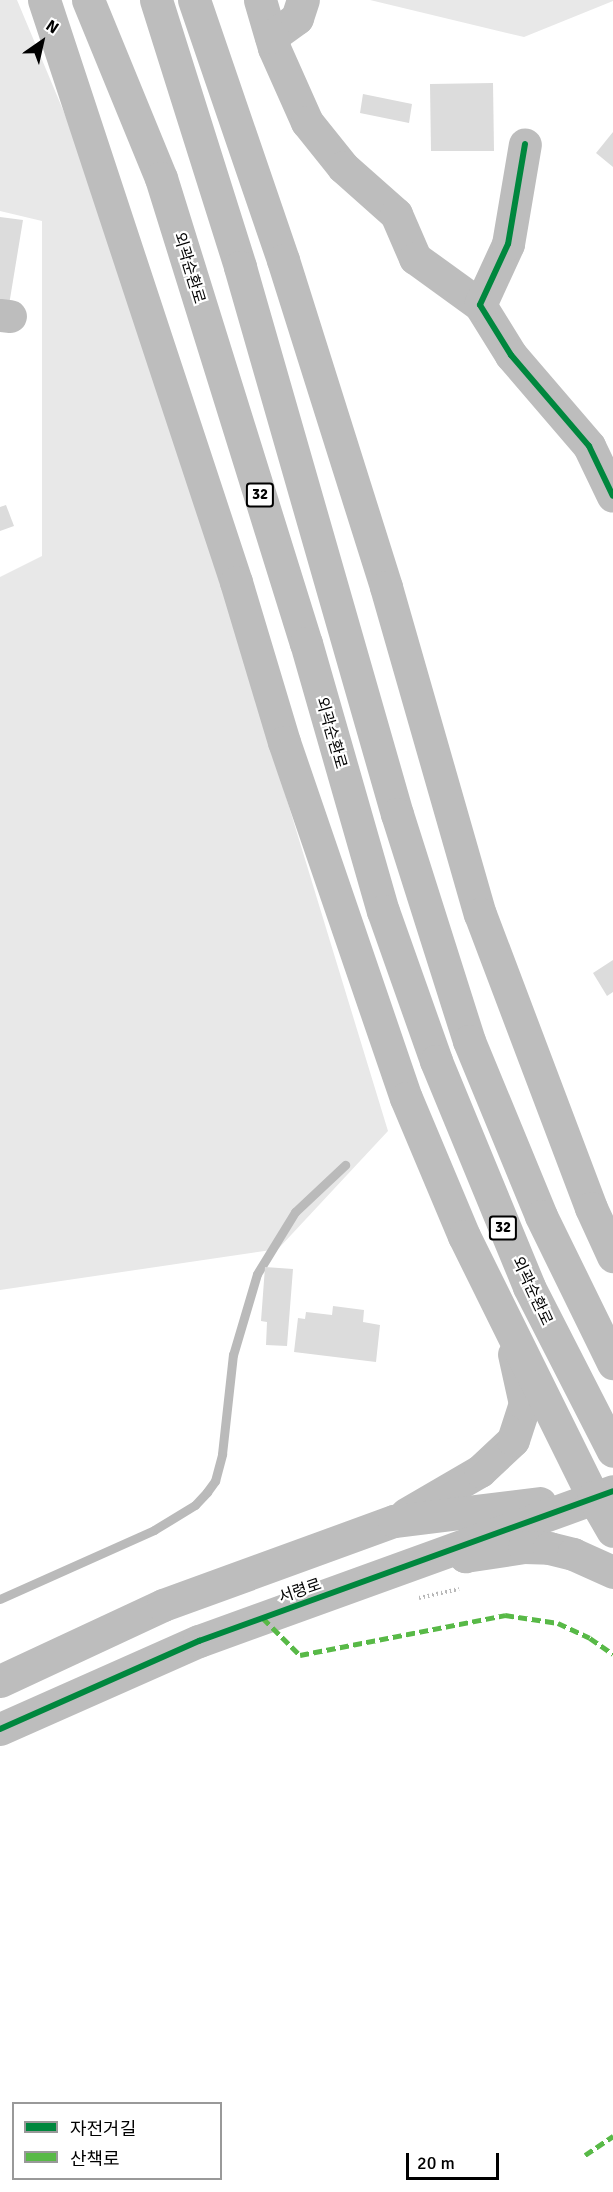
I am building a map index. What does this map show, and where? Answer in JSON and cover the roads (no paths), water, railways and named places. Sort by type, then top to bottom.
[{"type":"main road","points":[[44,0],[236,582],[284,742],[406,1098],[464,1236],[518,1343],[603,1494],[613,1531]]},
{"type":"main road","name":"외곽순환로","points":[[88,0],[161,178],[302,632],[376,888],[465,1138],[504,1229],[613,1451]]},
{"type":"main road","name":"32","points":[[156,0],[240,267],[397,814],[456,1002],[541,1216],[613,1363]]},
{"type":"main road","points":[[194,0],[283,260],[379,564],[480,914],[591,1208],[613,1256]]},
{"type":"main road","points":[[260,0],[271,37],[292,91],[324,145],[342,166],[396,214],[415,258],[480,305],[511,355],[589,446],[613,496]]},
{"type":"main road","points":[[271,37],[297,18],[303,0]]},
{"type":"main road","points":[[480,305],[508,244],[525,144]]},
{"type":"main road","points":[[0,1681],[173,1600],[394,1521],[480,1471],[513,1440],[525,1404],[521,1371],[513,1351],[518,1343]]},
{"type":"main road","points":[[394,1521],[603,1494]]},
{"type":"main road","name":"서령로","points":[[0,1729],[199,1641],[603,1494]]},
{"type":"main road","points":[[394,1521],[413,1564]]},
{"type":"main road","points":[[458,1548],[465,1556],[514,1548],[549,1548],[573,1554],[613,1572]]},
{"type":"waterway","points":[[0,1599],[154,1530],[195,1505],[207,1492],[215,1481],[222,1454],[233,1355],[257,1274],[295,1212],[345,1165]]}]
